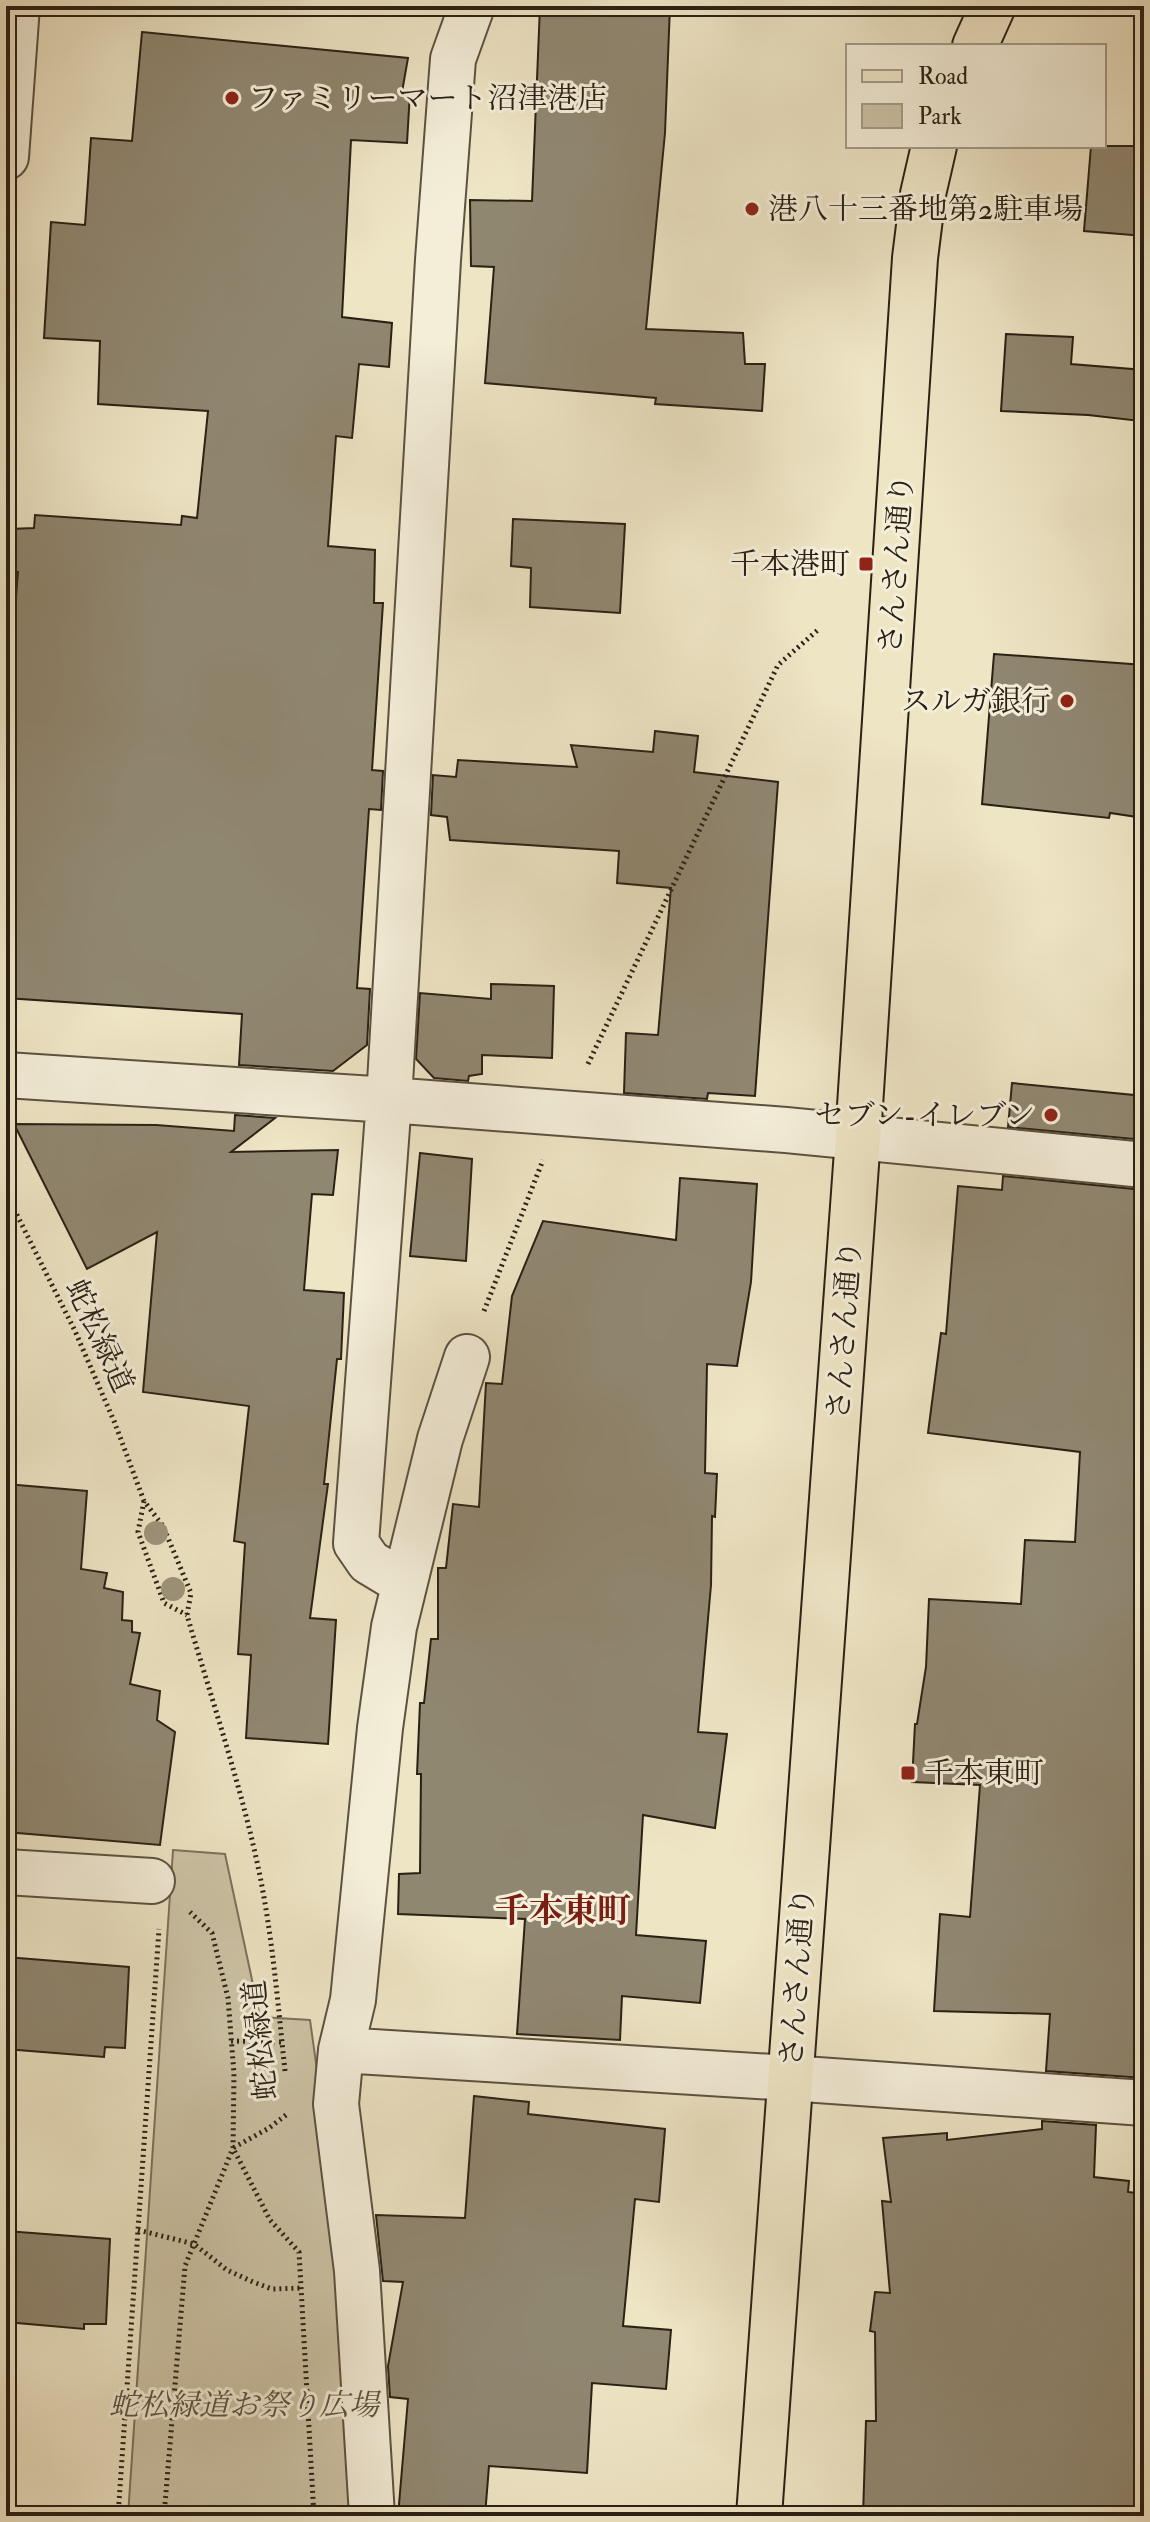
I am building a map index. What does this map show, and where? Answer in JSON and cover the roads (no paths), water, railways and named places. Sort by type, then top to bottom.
[{"type":"main road","points":[[976,44],[993,6]]},
{"type":"main road","name":"さんさん通り","points":[[759,2516],[858,1137],[915,258],[923,194],[934,148]]},
{"type":"street","points":[[6,157],[17,6]]},
{"type":"street","points":[[404,1583],[369,1562],[356,1543],[389,1100],[437,276],[453,59],[472,6]]},
{"type":"street","points":[[6,1075],[389,1100],[858,1137],[1144,1165]]},
{"type":"street","points":[[372,2516],[357,2271],[336,2104],[341,2050],[353,2000],[380,1728],[394,1627],[440,1439],[467,1357]]},
{"type":"street","points":[[6,1872],[152,1881]]},
{"type":"street","points":[[341,2050],[1144,2103]]},
{"type":"place","name":"ファミリーマート沼津港店","points":[[232,98]]},
{"type":"place","name":"港八十三番地第2駐車場","points":[[752,209]]},
{"type":"place","name":"千本港町","points":[[866,564]]},
{"type":"place","name":"スルガ銀行","points":[[1067,701]]},
{"type":"place","name":"セブン-イレブン","points":[[1051,1115]]},
{"type":"place","name":"千本東町","points":[[908,1773]]},
{"type":"district","name":"千本東町","points":[[563,1910]]},
{"type":"park label","name":"蛇松緑道お祭り広場","points":[[244,2405]]}]
